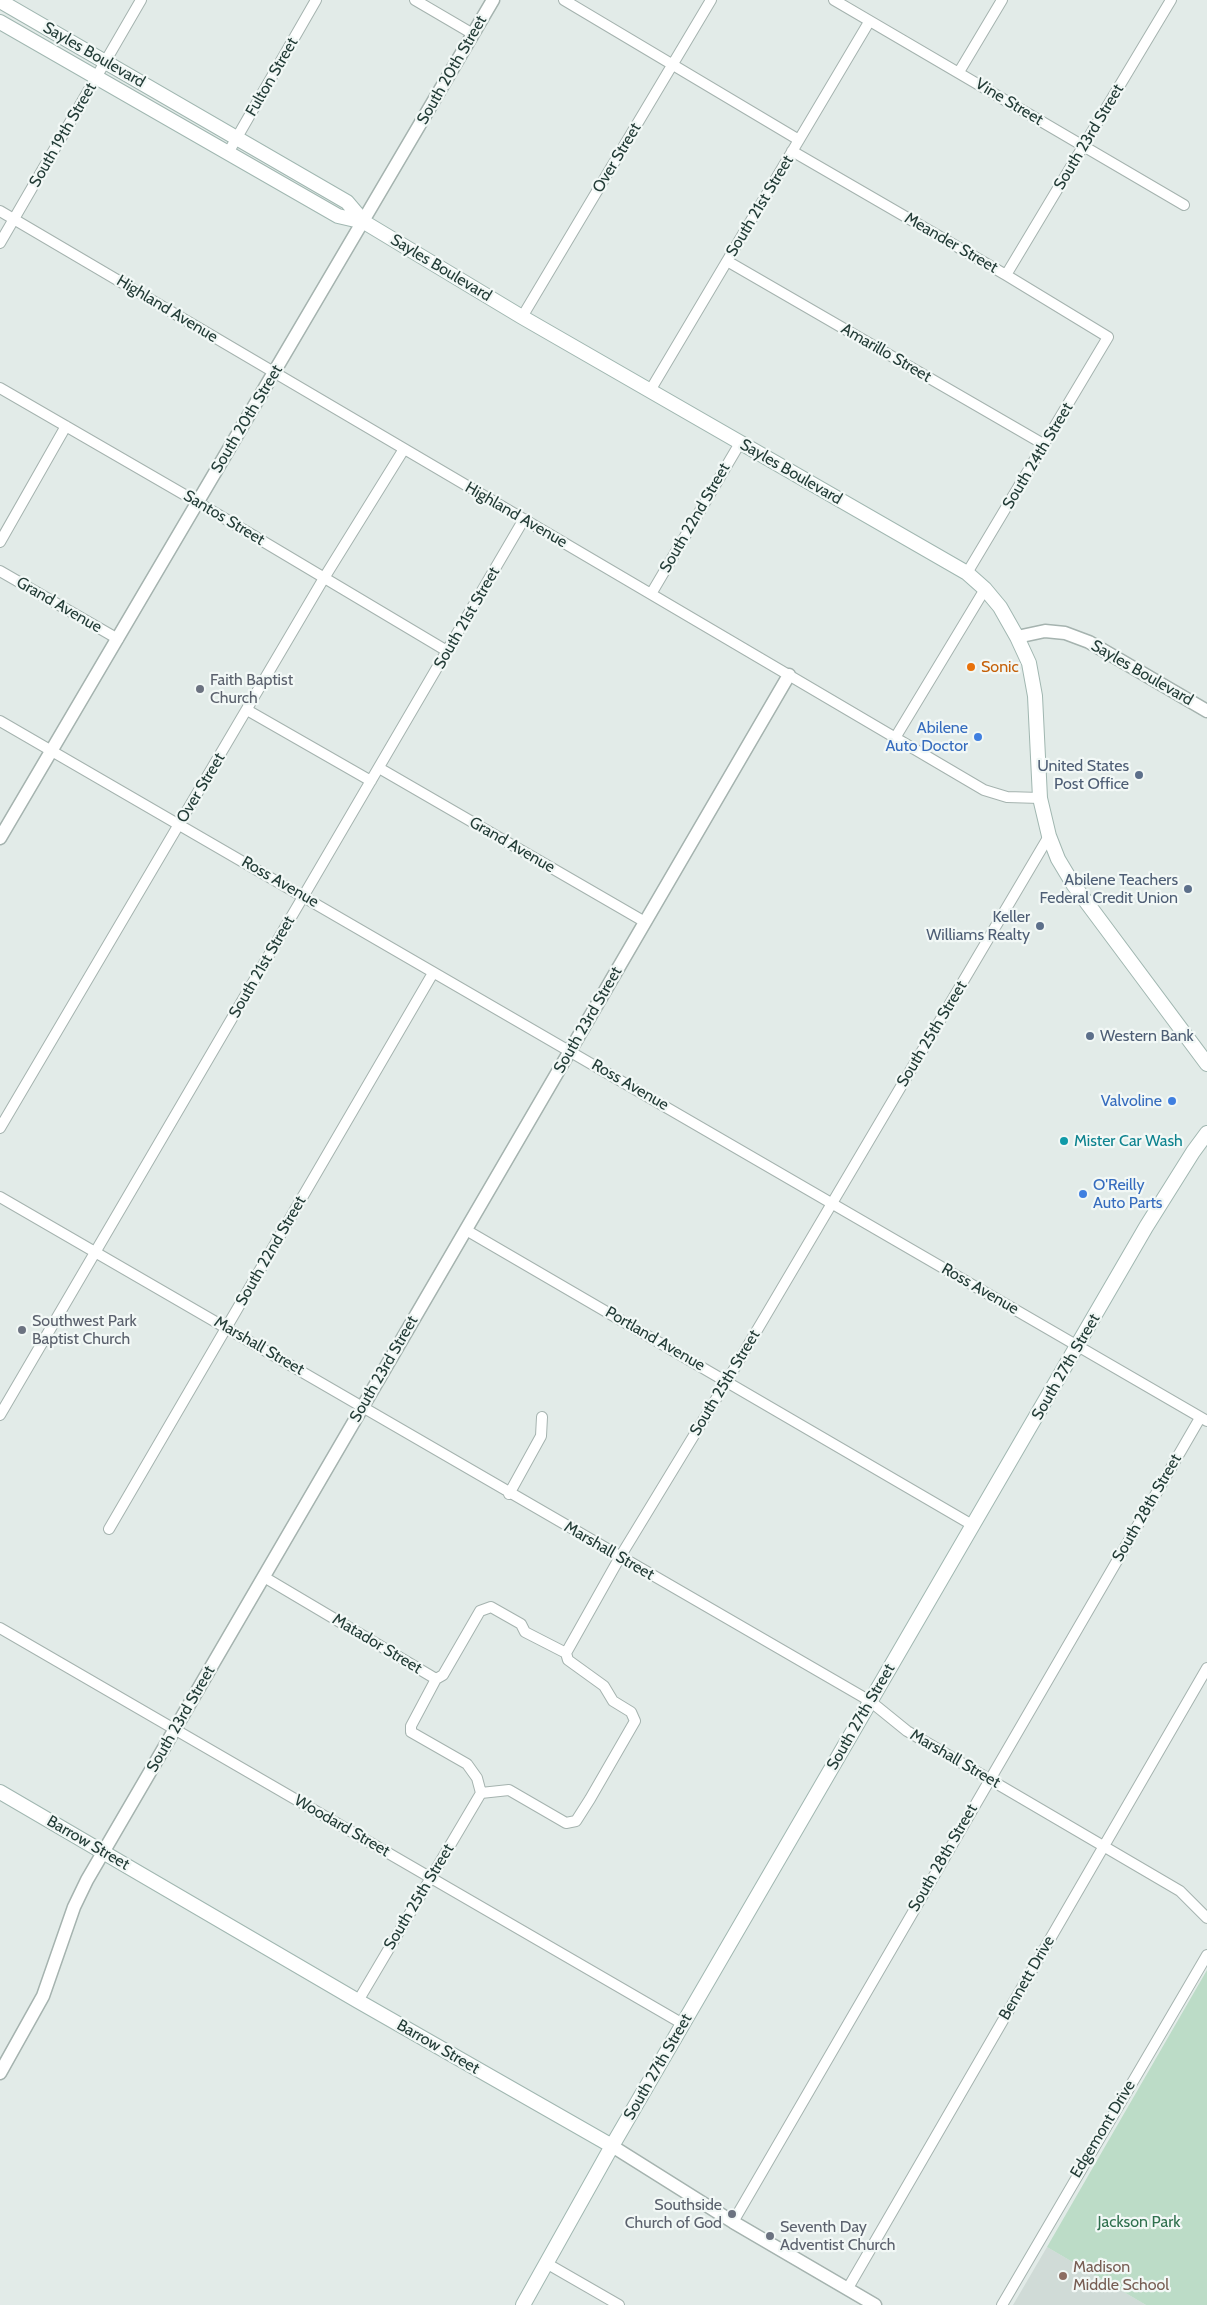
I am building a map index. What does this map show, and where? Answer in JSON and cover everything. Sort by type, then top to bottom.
[{"type":"main road","name":"Sayles Boulevard","points":[[0,1],[347,202],[364,222]]},
{"type":"main road","name":"Sayles Boulevard","points":[[0,22],[338,216],[364,222],[522,317],[967,573],[985,589],[1000,607],[1017,637]]},
{"type":"main road","points":[[1017,637],[1029,662],[1034,696],[1040,798],[1049,836],[1058,859],[1073,884],[1207,1064]]},
{"type":"main road","name":"South 27th Street","points":[[523,2305],[612,2146],[870,1701],[974,1526],[1146,1227],[1207,1133]]},
{"type":"main road","points":[[1193,1152],[1207,1144]]},
{"type":"main road","name":"Barrow Street","points":[[0,1792],[358,2001],[612,2146]]},
{"type":"street","name":"South 19th Street","points":[[0,243],[141,0]]},
{"type":"street","name":"Fulton Street","points":[[228,153],[316,0]]},
{"type":"street","points":[[415,0],[473,34]]},
{"type":"street","name":"South 20th Street","points":[[0,838],[493,0]]},
{"type":"street","points":[[564,0],[799,140]]},
{"type":"street","name":"Over Street","points":[[522,317],[711,0]]},
{"type":"street","name":"Vine Street","points":[[834,0],[1184,205]]},
{"type":"street","points":[[959,72],[1002,0]]},
{"type":"street","name":"South 23rd Street","points":[[1006,275],[1172,0]]},
{"type":"street","name":"South 21st Street","points":[[651,390],[869,22]]},
{"type":"street","name":"Meander Street","points":[[792,151],[1006,275],[1108,338]]},
{"type":"street","name":"Highland Avenue","points":[[0,211],[984,790],[1006,797],[1040,798]]},
{"type":"street","name":"Amarillo Street","points":[[728,261],[1045,445]]},
{"type":"street","name":"South 24th Street","points":[[967,573],[1108,338]]},
{"type":"street","name":"Santos Street","points":[[0,388],[198,502],[447,651]]},
{"type":"street","points":[[0,542],[66,426]]},
{"type":"street","name":"South 22nd Street","points":[[651,594],[740,443]]},
{"type":"street","name":"Over Street","points":[[0,1128],[324,578],[404,449]]},
{"type":"street","name":"South 21st Street","points":[[0,1415],[524,519]]},
{"type":"street","name":"Grand Avenue","points":[[0,572],[118,639]]},
{"type":"street","points":[[895,738],[985,589]]},
{"type":"street","name":"Sayles Boulevard","points":[[1017,637],[1045,631],[1065,633],[1089,642],[1207,711]]},
{"type":"street","name":"South 23rd Street","points":[[0,2073],[43,1996],[74,1907],[103,1852],[789,675]]},
{"type":"street","points":[[247,710],[371,781]]},
{"type":"street","name":"Ross Avenue","points":[[0,721],[832,1202],[1203,1419]]},
{"type":"street","name":"Grand Avenue","points":[[379,768],[645,922]]},
{"type":"street","name":"South 25th Street","points":[[566,1653],[620,1557],[727,1381],[1049,836]]},
{"type":"street","name":"South 22nd Street","points":[[109,1529],[433,973]]},
{"type":"street","name":"Marshall Street","points":[[0,1197],[226,1327],[509,1494],[870,1701],[907,1732],[989,1778],[1180,1891],[1207,1918]]},
{"type":"street","name":"Portland Avenue","points":[[466,1230],[974,1526]]},
{"type":"street","points":[[509,1494],[541,1436],[542,1417]]},
{"type":"street","name":"South 28th Street","points":[[733,2222],[989,1778],[1203,1419]]},
{"type":"street","name":"Matador Street","points":[[264,1577],[436,1679],[443,1674],[480,1611],[491,1607],[521,1624],[525,1632],[566,1653]]},
{"type":"street","name":"Woodard Street","points":[[0,1628],[683,2024]]},
{"type":"street","points":[[436,1679],[411,1726],[411,1732],[467,1764],[477,1778],[481,1794],[509,1790],[566,1823],[576,1821],[635,1721],[631,1712],[613,1701],[604,1686],[568,1660],[566,1653]]},
{"type":"street","name":"Bennett Drive","points":[[848,2288],[1207,1668]]},
{"type":"street","name":"South 25th Street","points":[[358,2001],[481,1794]]},
{"type":"street","name":"Edgemont Drive","points":[[1002,2305],[1207,1955]]},
{"type":"street","name":"Barrow Street","points":[[612,2146],[733,2222],[875,2305]]},
{"type":"street","points":[[546,2263],[619,2305]]},
{"type":"shaded area","name":"Madison Middle School","points":[[1047,2247],[1146,2305],[1013,2305]]},
{"type":"green space","name":"Jackson Park","points":[[1207,1970],[1207,2305],[1146,2305],[1047,2247]]},
{"type":"place","name":"Sonic","points":[[971,667]]},
{"type":"place","name":"Faith Baptist Church","points":[[200,689]]},
{"type":"place","name":"Abilene Auto Doctor","points":[[978,737]]},
{"type":"place","name":"United States Post Office","points":[[1139,775]]},
{"type":"place","name":"Abilene Teachers Federal Credit Union","points":[[1188,889]]},
{"type":"place","name":"Keller Williams Realty","points":[[1040,926]]},
{"type":"place","name":"Western Bank","points":[[1090,1036]]},
{"type":"place","name":"Valvoline","points":[[1172,1101]]},
{"type":"place","name":"Mister Car Wash","points":[[1064,1141]]},
{"type":"place","name":"O'Reilly Auto Parts","points":[[1083,1194]]},
{"type":"place","name":"Southwest Park Baptist Church","points":[[22,1330]]},
{"type":"place","name":"Southside Church of God","points":[[732,2214]]},
{"type":"place","name":"Seventh Day Adventist Church","points":[[770,2236]]},
{"type":"place","name":"Madison Middle School","points":[[1063,2276]]}]
